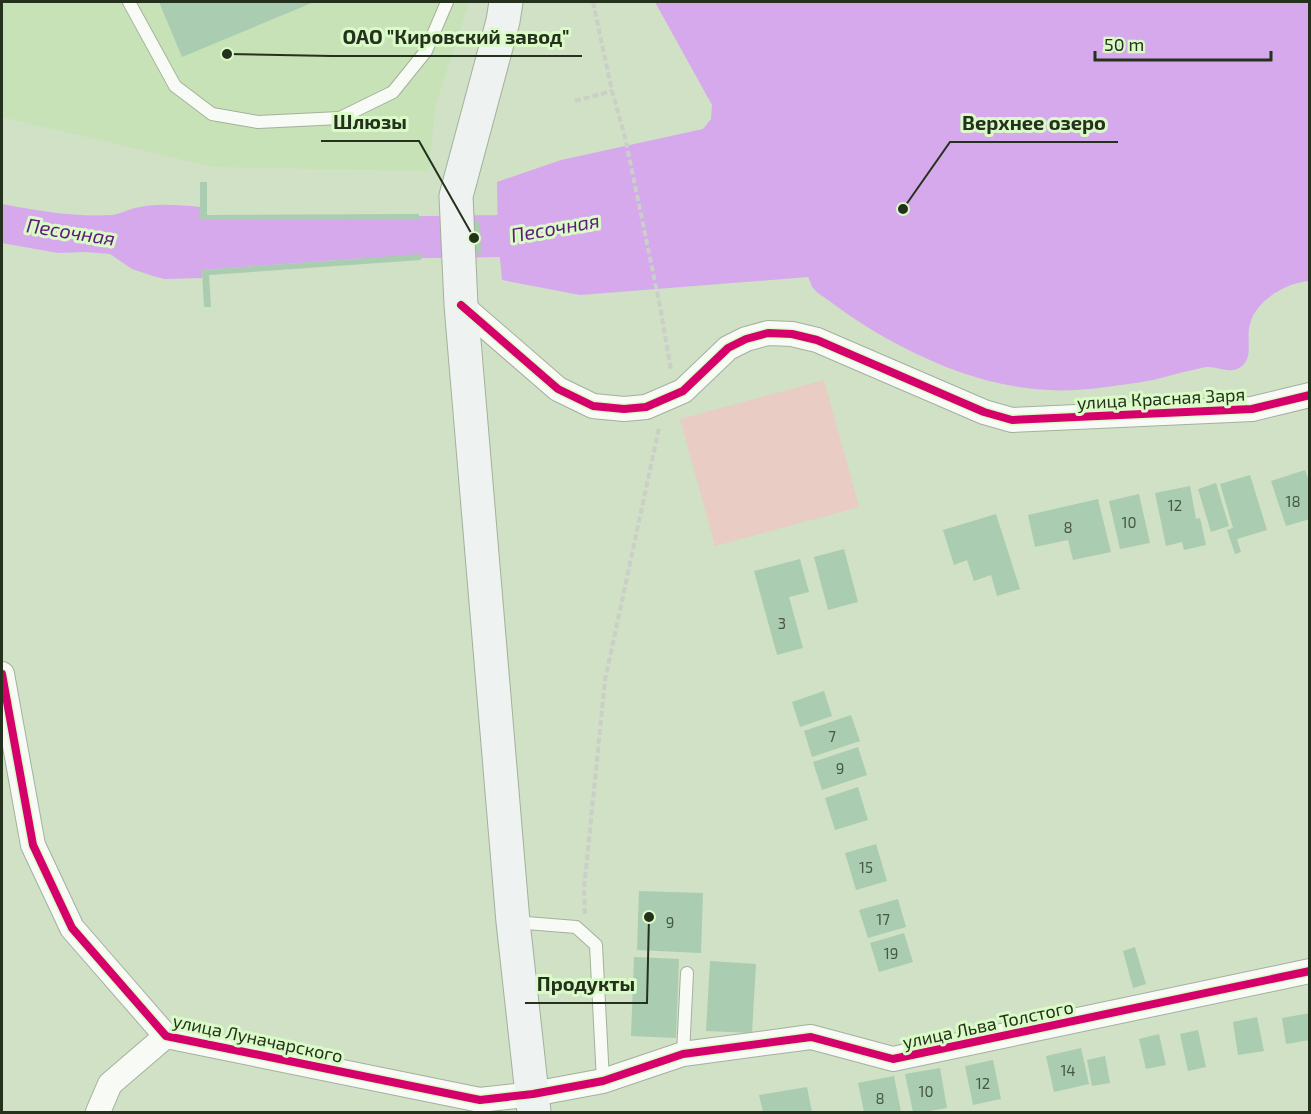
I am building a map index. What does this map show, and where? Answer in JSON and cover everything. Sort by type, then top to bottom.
[{"type":"main road","points":[[506,2],[456,196],[460,290],[513,922],[534,1103]]},
{"type":"street","name":"улица Красная Заря","points":[[460,290],[558,389],[592,406],[624,409],[646,407],[683,391],[728,348],[746,339],[768,333],[792,334],[818,340],[984,412],[1012,420],[1252,409],[1310,395]]},
{"type":"street","name":"улица Луначарского","points":[[2,674],[33,845],[72,928],[166,1036],[480,1100],[534,1103]]},
{"type":"street","name":"улица Льва Толстого","points":[[534,1103],[683,1054],[812,1037],[893,1059],[1310,971]]},
{"type":"street","points":[[98,1113],[110,1084],[166,1036]]},
{"type":"lane","points":[[129,2],[176,86],[212,114],[258,122],[340,118],[393,92],[426,51],[447,2]]},
{"type":"lane","points":[[513,922],[576,927],[596,945],[603,1080]]},
{"type":"lane","points":[[683,1054],[687,973]]},
{"type":"path","points":[[586,936],[584,889],[605,680],[671,368],[625,137],[612,91],[593,2]]},
{"type":"path","points":[[575,101],[612,91]]},
{"type":"shaded area","points":[[2,2],[469,2],[435,107],[429,171],[213,167],[2,117]]},
{"type":"shaded area","points":[[824,380],[859,507],[715,546],[680,419]]},
{"type":"water","points":[[655,2],[1309,2],[1309,281],[1282,289],[1265,300],[1259,307],[1250,324],[1246,361],[1237,369],[1206,367],[1142,382],[1092,389],[1059,390],[1026,388],[982,379],[918,355],[846,313],[815,290],[808,277],[580,295],[502,280],[497,182],[561,160],[703,129],[711,119],[712,105]]},
{"type":"water","points":[[2,204],[84,215],[115,214],[151,205],[192,206],[200,207],[200,220],[419,220],[421,254],[202,270],[202,278],[164,279],[132,269],[110,254],[58,253],[2,243]]},
{"type":"building","points":[[159,2],[314,2],[182,57]]},
{"type":"building","points":[[200,182],[207,182],[207,215],[419,214],[419,220],[200,220]]},
{"type":"building","points":[[480,221],[481,254],[468,254],[466,222]]},
{"type":"building","points":[[421,254],[421,260],[209,275],[211,307],[204,307],[202,270]]},
{"type":"building","points":[[1305,470],[1310,484],[1310,519],[1286,526],[1271,481]]},
{"type":"building","points":[[1250,475],[1267,530],[1237,539],[1241,552],[1235,554],[1227,530],[1233,528],[1220,484]]},
{"type":"building","points":[[1216,483],[1229,526],[1211,532],[1198,489]]},
{"type":"building","points":[[1190,486],[1196,519],[1200,518],[1206,545],[1184,550],[1182,542],[1166,546],[1155,493]]},
{"type":"building","points":[[1139,494],[1150,543],[1120,549],[1109,501]]},
{"type":"building","points":[[1098,499],[1111,552],[1073,560],[1068,540],[1035,547],[1028,515]]},
{"type":"building","points":[[996,514],[1020,589],[997,596],[991,575],[974,581],[967,560],[954,565],[943,530]]},
{"type":"building","points":[[844,549],[858,602],[828,610],[814,557]]},
{"type":"building","points":[[800,559],[809,592],[789,597],[803,648],[777,655],[754,571]]},
{"type":"building","points":[[824,691],[832,716],[800,727],[792,702]]},
{"type":"building","points":[[851,715],[860,741],[812,757],[804,731]]},
{"type":"building","points":[[858,747],[867,775],[822,790],[813,762]]},
{"type":"building","points":[[858,787],[868,820],[835,830],[825,798]]},
{"type":"building","points":[[876,844],[887,881],[856,890],[845,853]]},
{"type":"building","points":[[639,891],[703,893],[701,953],[637,950]]},
{"type":"building","points":[[898,899],[906,927],[868,938],[859,910]]},
{"type":"building","points":[[904,933],[913,962],[879,972],[870,943]]},
{"type":"building","points":[[1135,947],[1146,984],[1133,988],[1123,951]]},
{"type":"building","points":[[634,957],[679,959],[676,1038],[631,1036]]},
{"type":"building","points":[[710,961],[756,964],[752,1033],[706,1031]]},
{"type":"building","points":[[1310,1013],[1310,1040],[1286,1044],[1282,1018]]},
{"type":"building","points":[[1257,1017],[1264,1051],[1238,1055],[1233,1022]]},
{"type":"building","points":[[1198,1030],[1206,1067],[1188,1071],[1180,1034]]},
{"type":"building","points":[[1159,1034],[1166,1065],[1146,1069],[1139,1039]]},
{"type":"building","points":[[1081,1048],[1089,1084],[1054,1092],[1046,1056]]},
{"type":"building","points":[[1105,1056],[1110,1083],[1092,1086],[1087,1060]]},
{"type":"building","points":[[993,1060],[1001,1099],[973,1105],[965,1066]]},
{"type":"building","points":[[940,1068],[947,1108],[913,1112],[905,1074]]},
{"type":"building","points":[[894,1076],[901,1112],[864,1112],[858,1083]]},
{"type":"building","points":[[807,1087],[812,1112],[763,1112],[759,1095]]},
{"type":"waterway","name":"Песочная","points":[[363,238],[498,236],[554,227]]},
{"type":"cycle path","points":[[461,305],[558,389],[593,406],[624,409],[646,407],[683,391],[728,348],[746,339],[768,333],[792,334],[817,340],[984,412],[1012,420],[1252,409],[1310,395]]},
{"type":"cycle path","points":[[2,674],[33,845],[72,928],[166,1036],[480,1100],[533,1094],[603,1081],[683,1054],[811,1037],[893,1059],[1310,971]]},
{"type":"place","name":"ОАО \"Кировский завод\"","points":[[227,54]]},
{"type":"place","name":"Верхнее озеро","points":[[903,209]]},
{"type":"place","name":"Шлюзы","points":[[474,238]]},
{"type":"place","name":"Продукты","points":[[649,917]]}]
